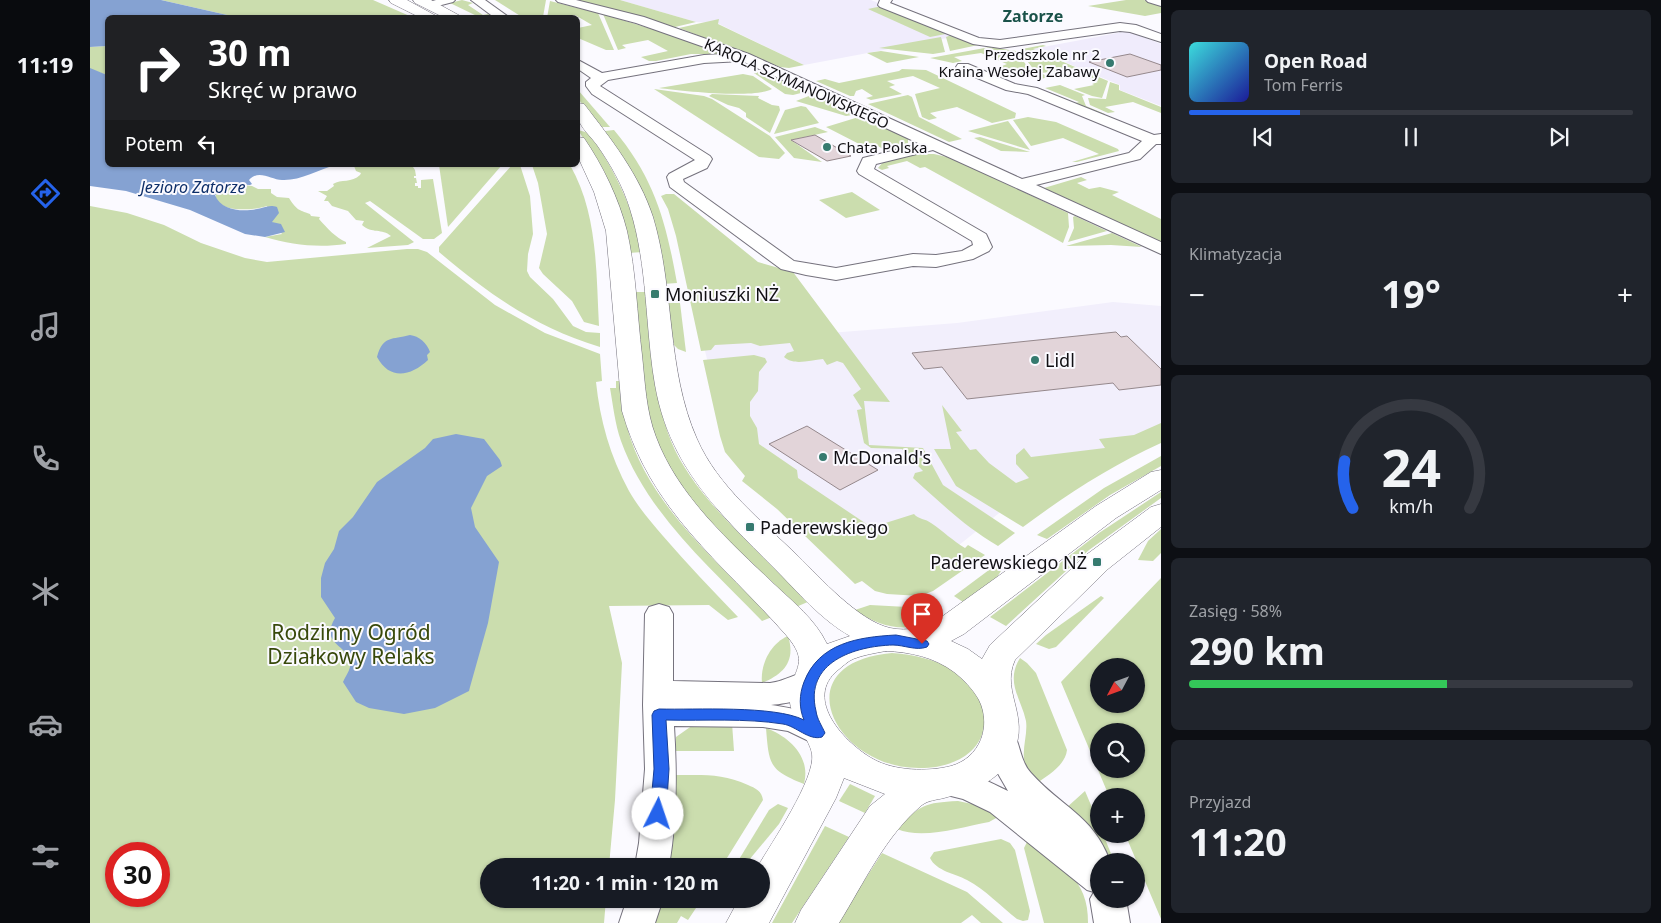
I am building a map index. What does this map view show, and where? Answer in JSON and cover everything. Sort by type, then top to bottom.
[{"type":"main road","points":[[396,0],[428,7],[449,15]]},
{"type":"main road","points":[[580,111],[618,163],[643,217],[672,401],[691,455],[726,502],[841,616],[861,630],[937,649],[966,664],[996,696]]},
{"type":"main road","points":[[580,146],[600,181],[616,226],[635,411],[639,428],[650,455],[676,496],[700,526],[808,639],[816,657],[807,701],[808,712],[830,754],[830,764],[823,787],[770,883]]},
{"type":"main road","points":[[813,676],[825,660],[837,652],[860,643],[930,638],[952,626],[1106,512],[1161,478]]},
{"type":"main road","points":[[816,923],[884,817],[911,793],[976,771],[988,762],[996,752],[1002,740],[1003,718],[996,696],[993,671],[1002,653],[1097,562],[1161,513]]},
{"type":"main road","points":[[822,738],[851,765],[875,776],[901,783],[941,784]]},
{"type":"main road","points":[[747,923],[756,908]]},
{"type":"street","points":[[428,7],[449,0]]},
{"type":"street","points":[[476,0],[499,15]]},
{"type":"street","name":"KAROLA SZYMANOWSKIEGO","points":[[562,0],[662,27],[744,57],[1161,250]]},
{"type":"street","points":[[886,0],[884,5],[977,42],[1000,44],[1120,27],[1132,28],[1161,38]]},
{"type":"street","points":[[1152,0],[1161,3]]},
{"type":"street","points":[[744,57],[704,59],[600,78],[593,82],[593,86],[597,91],[704,159],[701,165],[675,176],[676,184],[788,265],[836,274],[913,260],[936,261],[959,257],[983,247],[980,238],[865,171],[869,160],[935,145]]},
{"type":"street","points":[[580,65],[600,78]]},
{"type":"street","points":[[963,67],[1011,88],[1032,91],[1156,140]]},
{"type":"street","points":[[1020,184],[1134,156],[1156,140]]},
{"type":"street","points":[[653,858],[661,769],[659,614]]},
{"type":"street","points":[[659,704],[788,692],[813,676]]},
{"type":"street","points":[[659,704],[743,716],[783,718],[795,721],[822,738]]},
{"type":"street","points":[[1002,740],[1005,756],[1013,774],[1030,793],[1050,808],[1083,841],[1090,858]]},
{"type":"street","points":[[941,784],[969,787],[1002,803],[1090,872]]},
{"type":"street","points":[[637,923],[642,908]]},
{"type":"street","points":[[1110,908],[1112,923]]},
{"type":"shaded area","points":[[620,0],[871,0],[958,36],[804,65],[717,23],[696,22]]},
{"type":"shaded area","points":[[1128,31],[1161,44],[1161,106],[1120,90],[1120,85],[1033,49]]},
{"type":"shaded area","points":[[1113,302],[1161,306],[1161,432],[1018,498],[944,557],[772,495],[728,443],[703,343],[957,323]]},
{"type":"green space","points":[[161,0],[373,0],[407,15],[227,15]]},
{"type":"green space","points":[[462,0],[473,3],[468,5],[483,15],[475,15],[450,3]]},
{"type":"green space","points":[[495,0],[546,0],[543,15],[519,15]]},
{"type":"green space","points":[[576,0],[620,0],[696,22],[675,27]]},
{"type":"green space","points":[[1126,0],[1144,0],[1161,6],[1161,13],[1145,16],[1088,6]]},
{"type":"green space","points":[[550,1],[598,13],[614,50],[606,50],[580,39],[580,28],[592,25],[580,18],[580,15],[548,15]]},
{"type":"green space","points":[[882,6],[951,33],[930,37],[868,9]]},
{"type":"green space","points":[[603,14],[687,40],[722,54],[691,54],[649,61],[641,57],[668,51],[648,40],[622,45],[626,48],[618,50]]},
{"type":"green space","points":[[719,19],[718,24],[804,65],[789,68],[780,67],[679,28]]},
{"type":"green space","points":[[954,34],[983,44],[950,51],[946,37]]},
{"type":"green space","points":[[941,37],[945,52],[933,54],[879,48]]},
{"type":"green space","points":[[105,46],[105,74],[90,69],[90,47]]},
{"type":"green space","points":[[1046,46],[1033,49],[1108,81],[1102,98],[1074,89],[1094,85],[1092,84],[1098,82],[1068,70],[1041,73],[1048,77],[1041,79],[1021,53],[1022,49]]},
{"type":"green space","points":[[990,47],[1016,51],[1035,77],[985,71],[1003,67],[1007,64],[981,53],[954,57],[962,61],[953,63],[930,58]]},
{"type":"green space","points":[[881,51],[919,57],[887,63],[867,53]]},
{"type":"green space","points":[[902,69],[926,70],[1016,113],[1015,118],[992,123],[957,107],[930,113],[937,118],[929,120],[922,117],[915,94],[940,88],[913,76],[887,81],[895,85],[889,87],[902,94],[871,100],[866,98],[873,96],[862,89],[856,91],[854,96],[850,96],[816,81],[825,79],[839,83]]},
{"type":"green space","points":[[766,71],[809,91],[793,95],[785,94],[754,73]]},
{"type":"green space","points":[[743,74],[753,76],[772,89],[763,92],[734,94],[659,88]]},
{"type":"green space","points":[[1110,82],[1119,85],[1119,90],[1161,107],[1161,113],[1133,102],[1105,107],[1115,112],[1108,113],[1090,105],[1088,98],[1106,99]]},
{"type":"green space","points":[[1060,85],[1085,95],[1082,96],[1086,106],[1105,114],[1099,116],[1072,104],[1079,102],[1045,88]]},
{"type":"green space","points":[[654,89],[704,96],[712,99],[770,136],[785,153],[779,159],[759,157]]},
{"type":"green space","points":[[580,92],[610,127],[602,127],[580,101]]},
{"type":"green space","points":[[712,94],[759,96],[758,98],[772,105],[779,106],[780,110],[770,133],[746,117],[746,113],[739,108],[709,96]]},
{"type":"green space","points":[[814,94],[859,114],[846,116],[796,101]]},
{"type":"green space","points":[[908,95],[912,97],[919,117],[962,139],[949,142],[868,104]]},
{"type":"green space","points":[[801,106],[806,107],[819,123],[774,134],[785,110]]},
{"type":"green space","points":[[862,116],[908,138],[908,146],[887,151],[872,143],[863,146],[826,127]]},
{"type":"green space","points":[[1028,117],[1056,122],[1119,151],[1072,162],[1099,154],[1063,138],[1031,146],[1013,120]]},
{"type":"green space","points":[[1008,121],[1030,150],[968,131]]},
{"type":"green space","points":[[815,127],[828,132],[791,140],[822,162],[794,158],[775,137]]},
{"type":"green space","points":[[614,130],[640,166],[657,202],[668,240],[677,283],[663,284],[632,173],[605,131]]},
{"type":"green space","points":[[580,131],[589,133],[615,176],[634,219],[643,252],[628,253],[604,171]]},
{"type":"green space","points":[[980,137],[1030,152],[1001,151],[974,138]]},
{"type":"green space","points":[[916,154],[934,154],[951,158],[1068,213],[1069,227],[1063,243],[925,167],[920,168],[907,161],[887,166],[889,168],[882,170],[878,168],[884,161]]},
{"type":"green space","points":[[354,167],[413,167],[416,176],[414,178],[416,178],[417,183],[415,183],[415,186],[418,186],[418,188],[421,188],[421,180],[433,179],[442,233],[434,239],[423,239],[370,201],[365,203],[414,242],[408,245],[367,248],[391,236],[384,232],[366,228],[362,225],[364,221],[356,220],[348,211],[332,206],[328,201],[324,201],[327,196],[318,191],[327,191],[334,186],[333,184],[354,179],[361,173],[356,171]]},
{"type":"green space","points":[[439,167],[500,167],[448,227]]},
{"type":"green space","points":[[510,167],[521,167],[530,196],[533,234],[528,254],[527,271],[530,277],[553,299],[573,326],[586,332],[600,333],[600,347],[555,330],[514,308],[495,296],[439,252],[439,247]]},
{"type":"green space","points":[[533,167],[571,167],[579,184],[586,203],[594,243],[599,326],[584,322],[572,301],[539,268],[547,234],[538,183]]},
{"type":"green space","points":[[1081,177],[1087,180],[1077,183],[1089,189],[1100,187],[1119,192],[1112,195],[1161,219],[1161,242],[1044,188]]},
{"type":"green space","points":[[233,184],[252,186],[258,189],[271,189],[271,193],[277,197],[289,198],[300,210],[311,216],[320,217],[319,219],[325,226],[346,242],[346,244],[305,245],[265,237],[282,234],[272,222],[267,206],[252,209],[233,209],[219,202],[216,196],[217,188]]},
{"type":"green space","points":[[852,192],[880,210],[846,218],[819,200]]},
{"type":"green space","points":[[674,194],[758,262],[793,272],[890,402],[864,401],[869,445],[923,448],[943,485],[1015,533],[998,546],[964,523],[913,478],[915,473],[923,471],[902,449],[871,448],[864,443],[857,410],[862,409],[853,395],[861,389],[843,363],[837,361],[827,365],[823,359],[802,362],[788,360],[784,357],[787,353],[794,351],[790,343],[760,346],[751,343],[715,345],[711,350],[701,351],[676,236],[668,209],[661,196]]},
{"type":"green space","name":"Rodzinny Ogród Działkowy Relaks","points":[[90,206],[127,213],[164,225],[201,243],[245,258],[267,262],[418,249],[427,252],[495,305],[545,333],[600,354],[602,381],[596,382],[600,410],[611,451],[622,478],[641,509],[663,536],[738,617],[728,620],[709,605],[609,606],[622,663],[615,800],[610,858],[480,858],[480,908],[605,908],[604,923],[90,923]]},
{"type":"green space","points":[[1075,216],[1107,231],[1068,242],[1074,228],[1073,217]]},
{"type":"green space","points":[[1112,233],[1142,247],[1111,245],[1066,246]]},
{"type":"green space","points":[[632,292],[645,292],[656,387],[671,441],[682,463],[713,506],[810,601],[796,607],[732,546],[692,501],[675,477],[661,452],[647,408],[641,376]]},
{"type":"green space","points":[[667,303],[680,303],[686,352],[674,345]]},
{"type":"green space","points":[[754,355],[765,358],[767,362],[759,372],[758,391],[750,402],[750,416],[757,428],[759,444],[797,470],[798,478],[868,525],[876,526],[914,514],[931,523],[965,548],[968,545],[985,555],[933,591],[920,596],[887,594],[875,591],[862,581],[855,584],[777,509],[742,481],[745,476],[725,452],[703,360]]},
{"type":"green space","points":[[616,381],[621,381],[627,427],[637,455],[650,481],[687,530],[772,617],[762,621],[682,538],[647,492],[632,467],[619,435],[610,388],[616,388]]},
{"type":"green space","points":[[942,405],[962,431],[956,432],[970,450],[976,449],[989,463],[1016,483],[1029,478],[1016,464],[1016,455],[1024,448],[1031,457],[1105,448],[1099,439],[1134,435],[1161,423],[1161,443],[1090,481],[1023,527],[956,486],[934,449],[951,449]]},
{"type":"green space","points":[[1161,456],[1161,466],[1110,495],[1047,539],[1037,535],[1104,488]]},
{"type":"green space","points":[[1161,492],[1161,498],[1089,550],[1006,626],[990,617],[1099,533]]},
{"type":"green space","points":[[1161,529],[1161,553],[1153,561],[1138,560],[1148,541]]},
{"type":"green space","points":[[997,564],[1001,571],[997,577],[963,602],[954,596]]},
{"type":"green space","points":[[1161,578],[1161,919],[1145,881],[1145,853],[1133,853],[1129,843],[1145,843],[1145,788],[1106,788],[1101,778],[1145,778],[1145,723],[1090,723],[1090,751],[1061,682]]},
{"type":"green space","points":[[1101,596],[1104,598],[1056,647],[1049,649],[1036,644],[1046,635]]},
{"type":"green space","points":[[870,605],[926,608],[944,616],[922,625],[910,627],[888,626],[855,610]]},
{"type":"green space","points":[[788,636],[790,653],[786,666],[782,671],[762,683],[763,669],[768,655],[776,644]]},
{"type":"green space","points":[[892,653],[930,660],[943,665],[955,671],[974,689],[984,715],[984,729],[975,747],[965,756],[953,762],[933,767],[920,768],[890,764],[864,752],[845,735],[832,715],[830,694],[838,675],[858,661]]},
{"type":"green space","points":[[1020,658],[1036,673],[1067,750],[1063,761],[1051,774],[1036,784],[1025,764],[1026,721],[1014,682],[1016,667]]},
{"type":"green space","points":[[732,723],[734,751],[675,751],[676,737],[693,725]]},
{"type":"green space","points":[[766,728],[783,737],[797,749],[804,765],[804,784],[784,775],[773,765],[768,750]]},
{"type":"green space","points":[[675,775],[730,778],[753,787],[761,794],[763,800],[727,858],[669,858],[672,840]]},
{"type":"green space","points":[[850,784],[875,796],[865,813],[839,801]]},
{"type":"green space","points":[[1085,791],[1090,803],[1090,832],[1089,831],[1065,809]]},
{"type":"green space","points":[[958,801],[986,807],[998,817],[989,822],[930,833],[907,832],[897,829],[912,814],[924,806]]},
{"type":"green space","points":[[778,804],[788,808],[779,824],[751,858],[740,858],[769,810]]},
{"type":"green space","points":[[825,826],[849,837],[792,923],[772,923]]},
{"type":"green space","points":[[1001,839],[1010,843],[1015,850],[1030,911],[1028,920],[1017,919],[980,888],[941,869],[930,858],[934,852]]},
{"type":"green space","points":[[1028,840],[1061,865],[1078,884],[1087,908],[1088,923],[1044,923],[1024,848]]},
{"type":"green space","points":[[1099,843],[1107,843],[1111,853],[1107,853]]},
{"type":"green space","points":[[882,853],[967,892],[1003,923],[981,923],[972,915],[961,923],[837,923]]},
{"type":"green space","points":[[657,908],[696,908],[688,920],[681,916],[677,923],[654,923]]},
{"type":"water","points":[[90,0],[161,0],[227,15],[105,15],[105,46],[90,47]]},
{"type":"water","name":"Jezioro Zatorze","points":[[90,68],[105,74],[105,167],[330,167],[289,180],[278,180],[257,175],[249,180],[252,184],[250,185],[233,184],[217,188],[216,191],[218,193],[215,195],[218,200],[233,209],[245,210],[269,206],[277,207],[279,213],[272,222],[281,224],[285,232],[265,237],[245,234],[190,210],[126,191],[90,186]]},
{"type":"water","points":[[410,335],[419,338],[427,346],[430,352],[427,355],[428,360],[415,370],[401,374],[388,370],[377,357],[382,345],[389,340]]},
{"type":"water","points":[[456,434],[484,439],[500,460],[502,466],[487,476],[471,508],[475,527],[499,562],[488,623],[469,691],[435,708],[404,714],[369,708],[356,702],[343,682],[350,667],[350,660],[347,654],[333,640],[331,628],[335,618],[321,597],[321,578],[325,563],[334,549],[339,531],[353,517],[377,482],[425,448],[433,439]]},
{"type":"building","name":"Przedszkole nr 2 Kraina Wesołej Zabawy","points":[[1130,54],[1161,65],[1161,70],[1127,77],[1089,62]]},
{"type":"building","name":"Chata Polska","points":[[815,135],[851,156],[827,161],[791,140]]},
{"type":"building","name":"Lidl","points":[[1116,332],[1121,337],[1127,336],[1161,369],[1161,385],[1119,390],[1113,383],[967,399],[942,367],[924,369],[912,353]]},
{"type":"building","name":"McDonald's","points":[[807,426],[878,470],[840,490],[769,444]]},
{"type":"place","name":"Przedszkole nr 2 Kraina Wesołej Zabawy","points":[[1110,63]]},
{"type":"place","name":"Chata Polska","points":[[827,147]]},
{"type":"place","name":"Moniuszki NŻ","points":[[655,294]]},
{"type":"place","name":"Lidl","points":[[1035,360]]},
{"type":"place","name":"McDonald's","points":[[823,457]]},
{"type":"place","name":"Paderewskiego","points":[[750,527]]},
{"type":"place","name":"Paderewskiego NŻ","points":[[1097,562]]},
{"type":"district","name":"Zatorze","points":[[1033,16]]},
{"type":"route","points":[[658,814],[661,769],[659,715],[783,718],[795,721],[817,733],[808,712],[808,691],[815,671],[825,660],[852,645],[868,641],[896,640],[922,644]]}]
